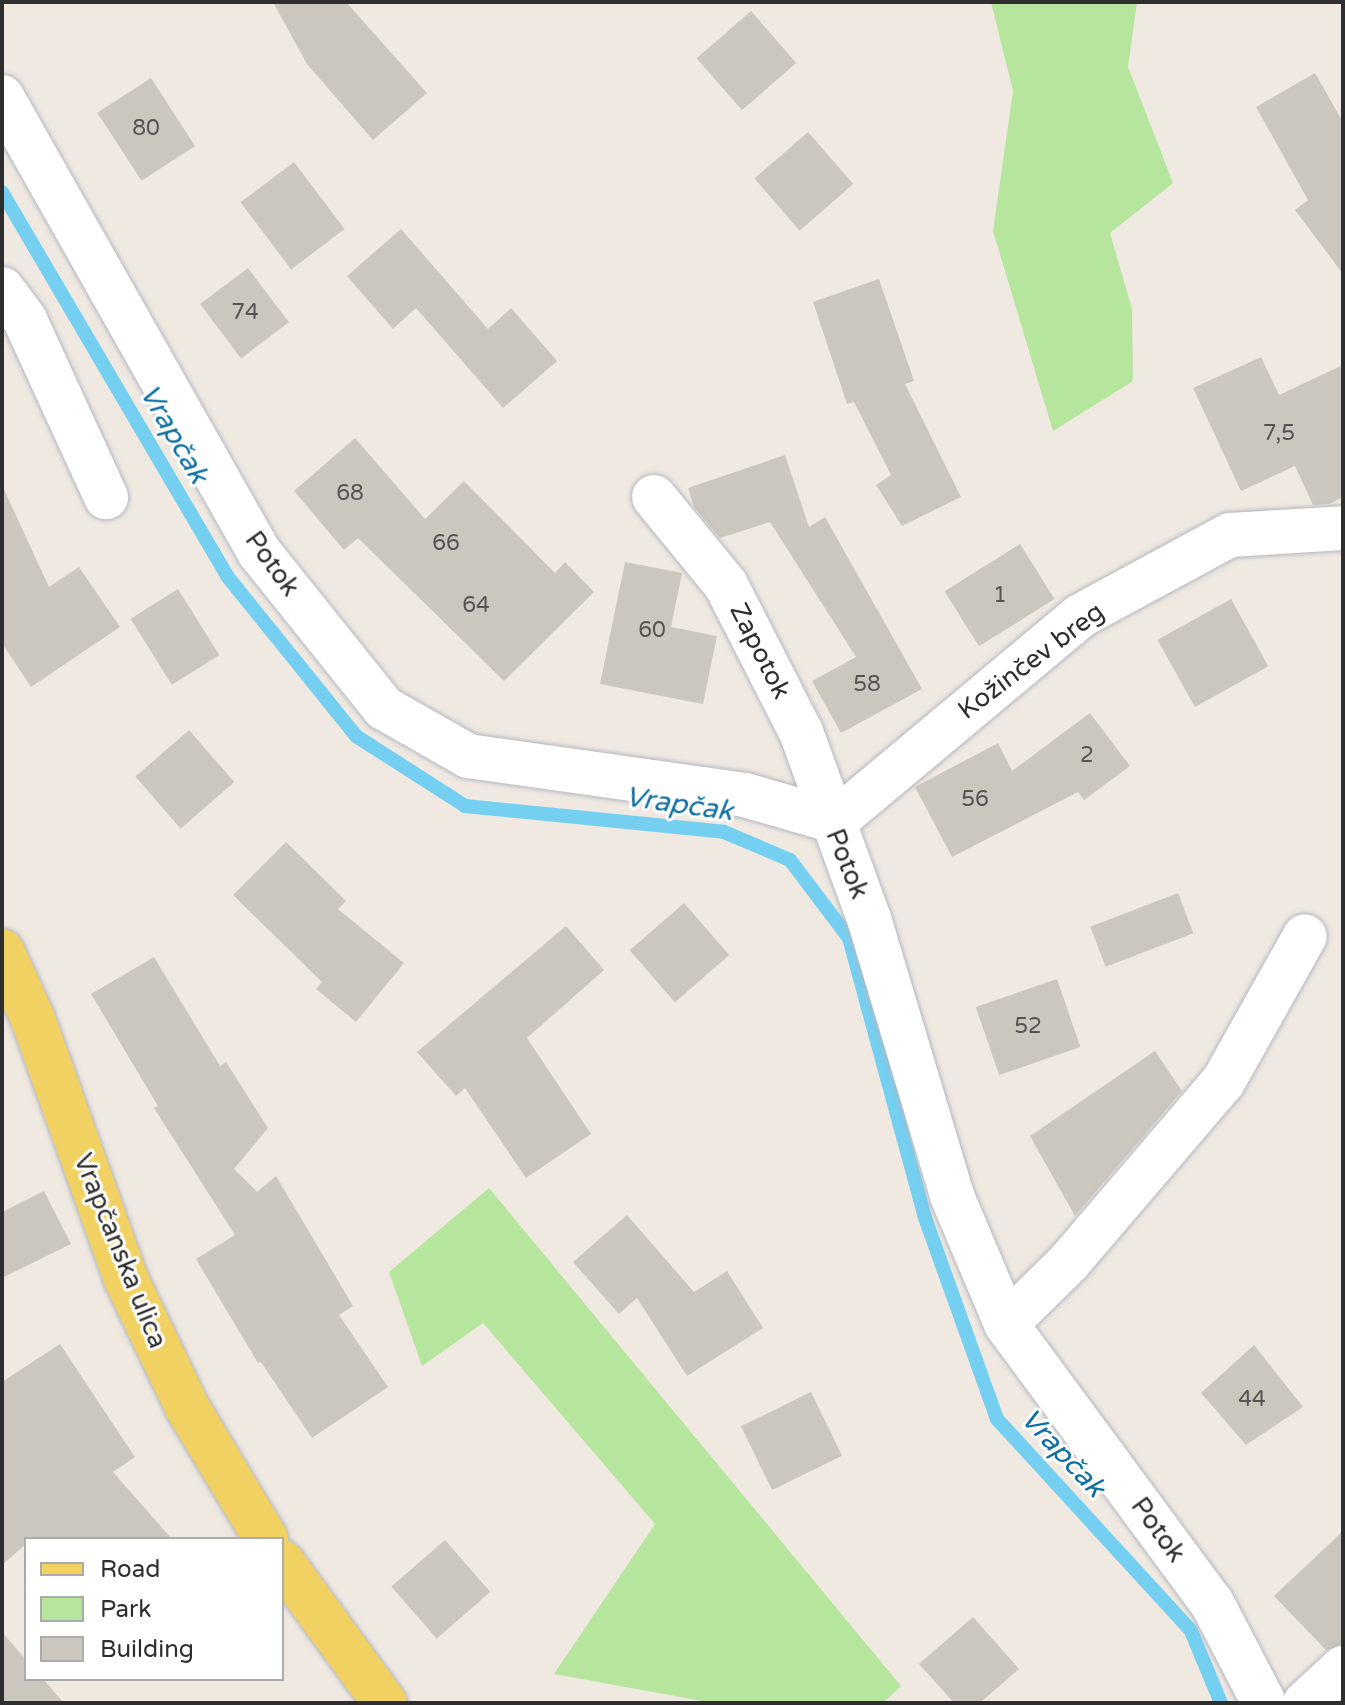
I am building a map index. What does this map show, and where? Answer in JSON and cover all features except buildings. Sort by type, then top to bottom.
[{"type":"main road","name":"Vrapčanska ulica","points":[[2,951],[33,1019],[126,1279],[187,1407],[265,1537]]},
{"type":"main road","points":[[284,1565],[385,1703]]},
{"type":"street","name":"Potok","points":[[2,97],[259,552],[384,708],[468,756],[745,795],[835,821],[870,922],[952,1196],[1006,1324],[1212,1603],[1264,1703]]},
{"type":"street","points":[[2,289],[25,320],[106,497]]},
{"type":"street","name":"Zapotok","points":[[654,497],[726,585],[801,732],[835,821]]},
{"type":"street","name":"Kožinčev breg","points":[[835,821],[1080,616],[1230,535],[1343,528]]},
{"type":"street","points":[[1006,1324],[1069,1262],[1223,1082],[1305,936]]},
{"type":"street","points":[[1305,1703],[1343,1668]]},
{"type":"green space","points":[[991,2],[1137,2],[1128,67],[1173,183],[1110,233],[1132,309],[1133,381],[1053,431],[993,231],[1013,91]]},
{"type":"green space","points":[[489,1188],[901,1686],[883,1703],[713,1703],[554,1674],[655,1524],[483,1323],[422,1366],[389,1272]]},
{"type":"waterway","name":"Vrapčak","points":[[2,192],[227,576],[356,736],[465,806],[724,832],[790,860],[849,938],[924,1215],[997,1419],[1191,1631],[1221,1703]]}]
